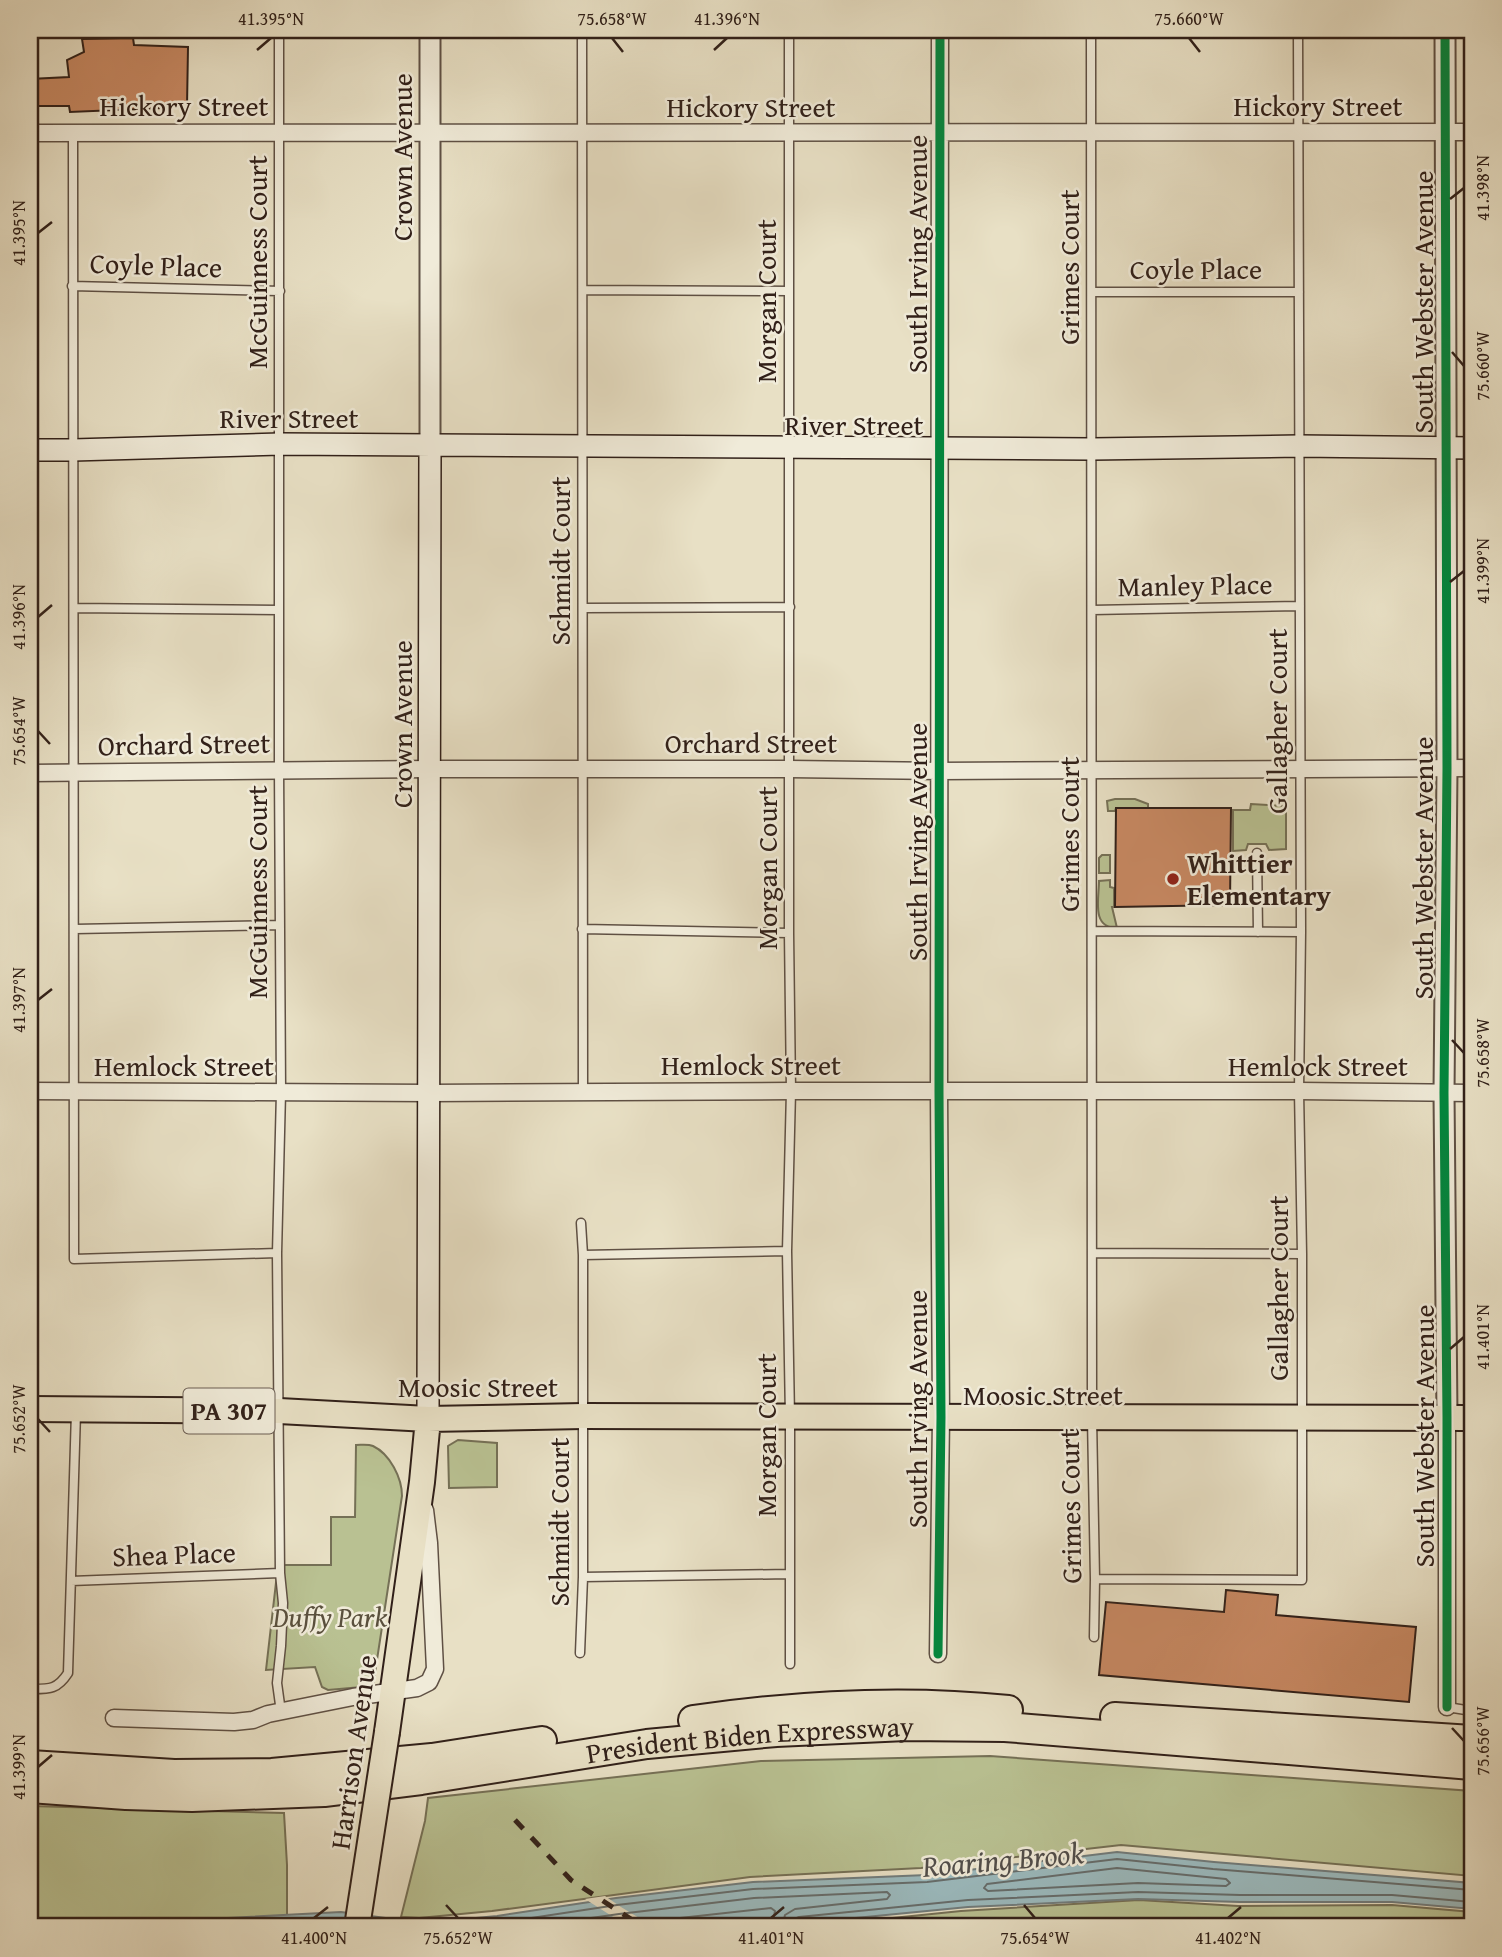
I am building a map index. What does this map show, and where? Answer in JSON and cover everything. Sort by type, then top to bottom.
[{"type":"highway","name":"President Biden Expressway","points":[[30,1765],[153,1773],[272,1773],[432,1758],[796,1708],[878,1705],[964,1707],[1472,1740]]},
{"type":"highway","name":"President Biden Expressway","points":[[30,1788],[192,1797],[324,1792],[421,1780],[646,1744],[776,1732],[906,1727],[1005,1727],[1472,1765]]},
{"type":"main road","name":"River Street","points":[[30,450],[280,444],[789,448],[1472,448]]},
{"type":"main road","name":"Crown Avenue","points":[[428,1419],[430,446]]},
{"type":"main road","name":"Moosic Street","points":[[30,1409],[279,1411],[428,1419],[583,1416],[1472,1418]]},
{"type":"main road","name":"Harrison Avenue","points":[[357,1927],[422,1482],[428,1419]]},
{"type":"street","name":"Crown Avenue","points":[[430,30],[430,446]]},
{"type":"street","name":"South Irving Avenue","points":[[938,1654],[942,1417],[939,1092],[940,30]]},
{"type":"street","name":"South Webster Avenue","points":[[1445,30],[1447,768],[1444,1093],[1447,1707]]},
{"type":"street","name":"Hickory Street","points":[[30,133],[1472,132]]},
{"type":"street","name":"Orchard Street","points":[[30,773],[279,769],[1300,771],[1472,768]]},
{"type":"street","name":"Hemlock Street","points":[[30,1091],[1472,1093]]},
{"type":"street","points":[[114,1718],[234,1723],[424,1686],[435,1669],[429,1543],[422,1482]]},
{"type":"lane","name":"McGuinness Court","points":[[279,30],[281,1092],[277,1253],[279,1573],[283,1603],[277,1683],[281,1712]]},
{"type":"lane","name":"Schmidt Court","points":[[582,30],[583,1092]]},
{"type":"lane","name":"Morgan Court","points":[[789,30],[791,1091],[787,1251],[790,1664]]},
{"type":"lane","name":"Grimes Court","points":[[1091,30],[1094,1637]]},
{"type":"lane","name":"Gallagher Court","points":[[1095,1579],[1302,1580],[1298,30]]},
{"type":"lane","points":[[73,133],[74,1259],[277,1253]]},
{"type":"lane","name":"Coyle Place","points":[[72,286],[280,292]]},
{"type":"lane","points":[[583,290],[788,290]]},
{"type":"lane","name":"Coyle Place","points":[[1092,292],[1299,292]]},
{"type":"lane","name":"Manley Place","points":[[1092,610],[1300,606]]},
{"type":"lane","points":[[583,608],[790,607]]},
{"type":"lane","points":[[74,608],[279,610]]},
{"type":"lane","points":[[1257,853],[1258,932]]},
{"type":"lane","points":[[75,929],[279,925]]},
{"type":"lane","points":[[582,929],[789,933]]},
{"type":"lane","points":[[1092,931],[1301,932]]},
{"type":"lane","name":"Schmidt Court","points":[[580,1653],[583,1577],[581,1223]]},
{"type":"lane","points":[[583,1255],[787,1251]]},
{"type":"lane","points":[[1092,1253],[1302,1254]]},
{"type":"lane","points":[[30,1689],[54,1688],[68,1673],[76,1409]]},
{"type":"lane","name":"Shea Place","points":[[71,1581],[279,1573]]},
{"type":"lane","points":[[583,1577],[789,1574]]},
{"type":"lane","points":[[1447,1707],[1472,1711]]},
{"type":"green space","points":[[1135,799],[1148,804],[1148,808],[1116,808],[1115,811],[1108,811],[1107,801]]},
{"type":"green space","points":[[1251,804],[1284,806],[1286,849],[1269,850],[1266,844],[1248,844],[1246,850],[1233,851],[1233,810],[1250,810]]},
{"type":"green space","points":[[1102,855],[1110,855],[1110,873],[1099,873],[1099,858]]},
{"type":"green space","points":[[1110,880],[1110,887],[1114,888],[1112,907],[1117,928],[1103,923],[1098,911],[1099,881]]},
{"type":"green space","points":[[458,1440],[497,1443],[497,1487],[449,1488],[448,1446]]},
{"type":"green space","name":"Duffy Park","points":[[356,1445],[373,1446],[385,1455],[397,1474],[402,1496],[373,1686],[328,1690],[322,1687],[315,1667],[266,1670],[278,1565],[331,1565],[331,1517],[355,1517]]},
{"type":"green space","points":[[990,1756],[1472,1791],[1472,1876],[1121,1845],[921,1868],[750,1877],[492,1911],[419,1918],[401,1917],[425,1821],[428,1798],[761,1761]]},
{"type":"green space","points":[[30,1806],[284,1813],[287,1927],[30,1927]]},
{"type":"green space","points":[[1139,1900],[1238,1906],[1392,1905],[1472,1912],[1472,1927],[804,1927],[961,1911]]},
{"type":"water","points":[[1117,1852],[1472,1883],[1472,1909],[1392,1902],[1138,1899],[968,1907],[763,1927],[30,1927],[30,1917],[75,1926],[341,1912],[423,1923],[497,1916],[616,1898],[753,1882],[927,1875]]},
{"type":"pier","points":[[605,1896],[654,1927],[629,1927],[585,1899]]},
{"type":"building","points":[[133,38],[134,45],[188,47],[187,107],[70,112],[69,106],[30,106],[30,79],[69,77],[67,60],[84,52],[82,39]]},
{"type":"building","name":"Whittier Elementary","points":[[1116,808],[1231,808],[1230,905],[1115,907]]},
{"type":"building","points":[[1226,1590],[1278,1595],[1276,1615],[1416,1627],[1409,1702],[1099,1675],[1106,1602],[1224,1612]]},
{"type":"railway","points":[[515,1820],[571,1880],[643,1927]]},
{"type":"cycle path","points":[[938,1654],[941,1417],[940,30]]},
{"type":"cycle path","points":[[1445,30],[1447,768],[1444,1093],[1447,1707]]},
{"type":"place","name":"Whittier Elementary","points":[[1173,879]]},
{"type":"water label","name":"Roaring Brook","points":[[1003,1860]]}]
